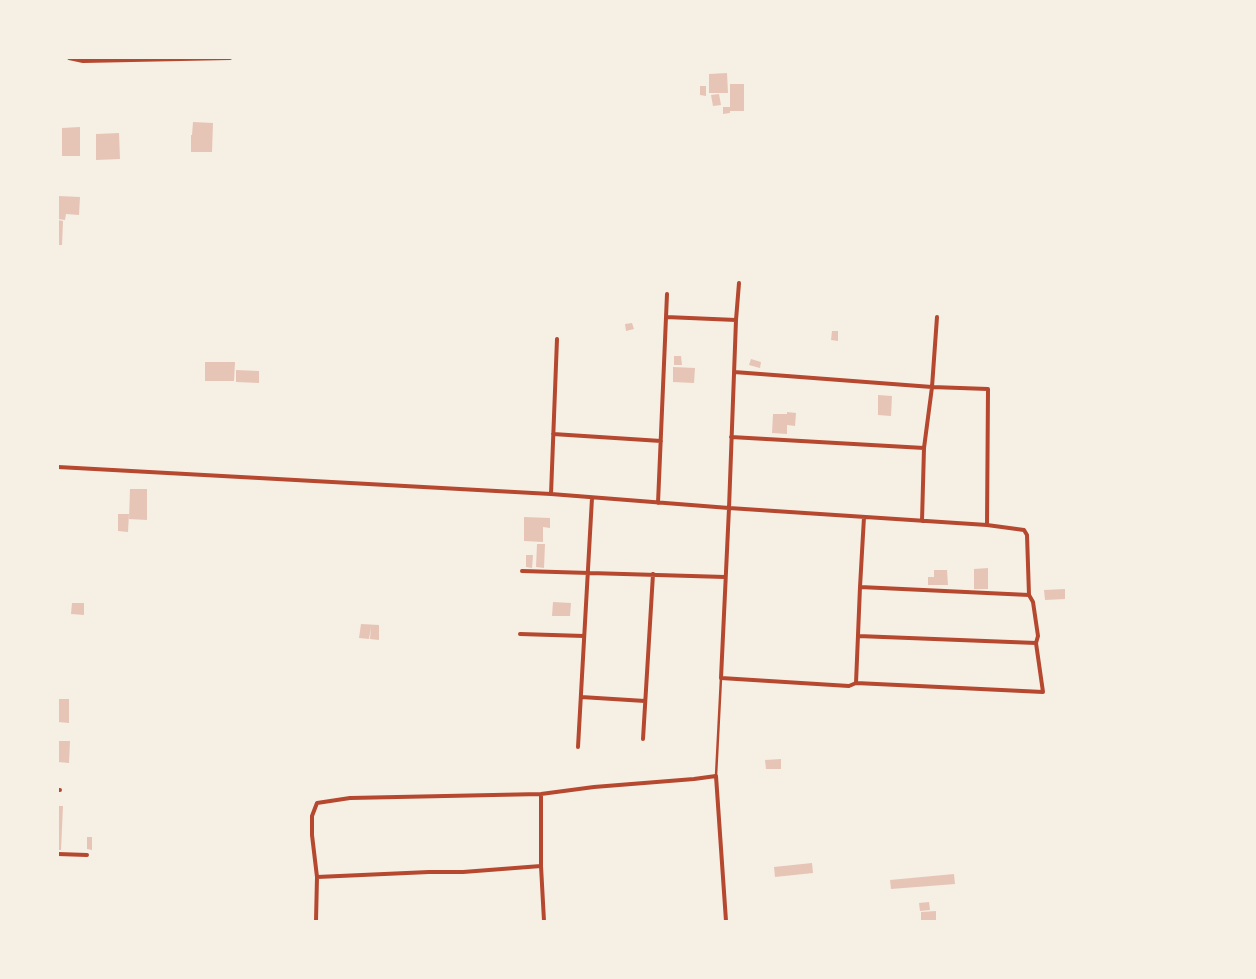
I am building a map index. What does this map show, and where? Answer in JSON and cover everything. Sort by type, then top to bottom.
[{"type":"street","points":[[69,58],[83,61],[230,58]]},
{"type":"street","points":[[58,467],[551,494],[658,503],[729,508],[922,521],[987,525],[1024,530],[1027,535],[1029,595],[1033,602],[1038,636],[1036,644],[1042,692],[856,683],[849,686],[721,678],[725,577],[729,508],[732,437],[736,320],[739,282]]},
{"type":"street","points":[[658,503],[667,294]]},
{"type":"street","points":[[666,317],[736,320]]},
{"type":"street","points":[[922,521],[924,448],[932,387],[937,317]]},
{"type":"street","points":[[551,494],[557,339]]},
{"type":"street","points":[[734,372],[932,387],[988,389],[987,525]]},
{"type":"street","points":[[553,434],[661,441]]},
{"type":"street","points":[[732,437],[924,448]]},
{"type":"street","points":[[578,747],[592,498]]},
{"type":"street","points":[[856,683],[864,517]]},
{"type":"street","points":[[522,571],[725,577]]},
{"type":"street","points":[[643,739],[653,574]]},
{"type":"street","points":[[860,587],[1029,595]]},
{"type":"street","points":[[520,634],[584,636]]},
{"type":"street","points":[[858,636],[1036,644]]},
{"type":"street","points":[[581,697],[645,701]]},
{"type":"street","points":[[316,921],[317,877],[312,835],[312,816],[317,802],[350,798],[541,794],[594,787],[716,776],[726,921]]},
{"type":"street","points":[[541,794],[541,866],[544,921]]},
{"type":"street","points":[[58,854],[87,855]]},
{"type":"street","points":[[317,877],[463,872],[541,866]]},
{"type":"lane","points":[[716,776],[721,678]]},
{"type":"building","points":[[727,73],[728,93],[709,93],[709,74]]},
{"type":"building","points":[[730,84],[744,84],[744,111],[730,111]]},
{"type":"building","points":[[700,86],[706,86],[706,96],[700,95]]},
{"type":"building","points":[[719,94],[721,105],[713,106],[711,95]]},
{"type":"building","points":[[723,107],[730,107],[730,113],[723,114]]},
{"type":"building","points":[[193,122],[213,123],[212,152],[191,152]]},
{"type":"building","points":[[80,127],[80,156],[62,156],[62,128]]},
{"type":"building","points":[[119,133],[120,159],[96,160],[96,134]]},
{"type":"building","points":[[58,196],[80,197],[79,215],[66,214],[65,220],[58,219]]},
{"type":"building","points":[[58,220],[63,221],[62,245],[58,245]]},
{"type":"building","points":[[632,323],[634,329],[626,331],[625,324]]},
{"type":"building","points":[[832,331],[838,331],[838,341],[831,340]]},
{"type":"building","points":[[674,356],[681,356],[682,365],[674,365]]},
{"type":"building","points":[[751,359],[761,362],[760,368],[749,365]]},
{"type":"building","points":[[205,362],[235,362],[234,381],[205,381]]},
{"type":"building","points":[[673,367],[695,368],[694,383],[673,382]]},
{"type":"building","points":[[236,370],[259,371],[259,383],[236,382]]},
{"type":"building","points":[[878,395],[892,396],[891,416],[878,415]]},
{"type":"building","points":[[787,412],[796,413],[795,426],[787,425],[787,434],[772,433],[773,414],[787,414]]},
{"type":"building","points":[[130,489],[147,489],[147,520],[129,519]]},
{"type":"building","points":[[118,514],[129,514],[128,532],[118,531]]},
{"type":"building","points":[[524,517],[550,518],[550,528],[543,527],[543,542],[524,541]]},
{"type":"building","points":[[537,544],[545,544],[544,568],[536,567]]},
{"type":"building","points":[[526,555],[533,555],[532,568],[526,567]]},
{"type":"building","points":[[988,568],[988,589],[974,589],[974,569]]},
{"type":"building","points":[[934,570],[947,570],[948,585],[928,585],[928,577],[934,577]]},
{"type":"building","points":[[1065,589],[1065,599],[1045,600],[1044,590]]},
{"type":"building","points":[[553,602],[571,603],[570,616],[552,616]]},
{"type":"building","points":[[72,603],[84,603],[84,615],[71,614]]},
{"type":"building","points":[[361,624],[379,625],[379,640],[370,639],[371,627],[369,639],[359,638]]},
{"type":"building","points":[[58,699],[69,699],[69,723],[58,722]]},
{"type":"building","points":[[58,741],[70,741],[69,763],[58,762]]},
{"type":"building","points":[[781,759],[781,769],[766,769],[765,760]]},
{"type":"building","points":[[58,806],[63,806],[61,850],[58,850]]},
{"type":"building","points":[[87,837],[92,837],[92,850],[87,849]]},
{"type":"building","points":[[812,863],[813,873],[775,877],[774,867]]},
{"type":"building","points":[[954,874],[955,884],[891,889],[890,880]]},
{"type":"building","points":[[929,902],[930,910],[920,911],[919,903]]},
{"type":"building","points":[[936,911],[936,921],[921,921],[921,912]]}]
